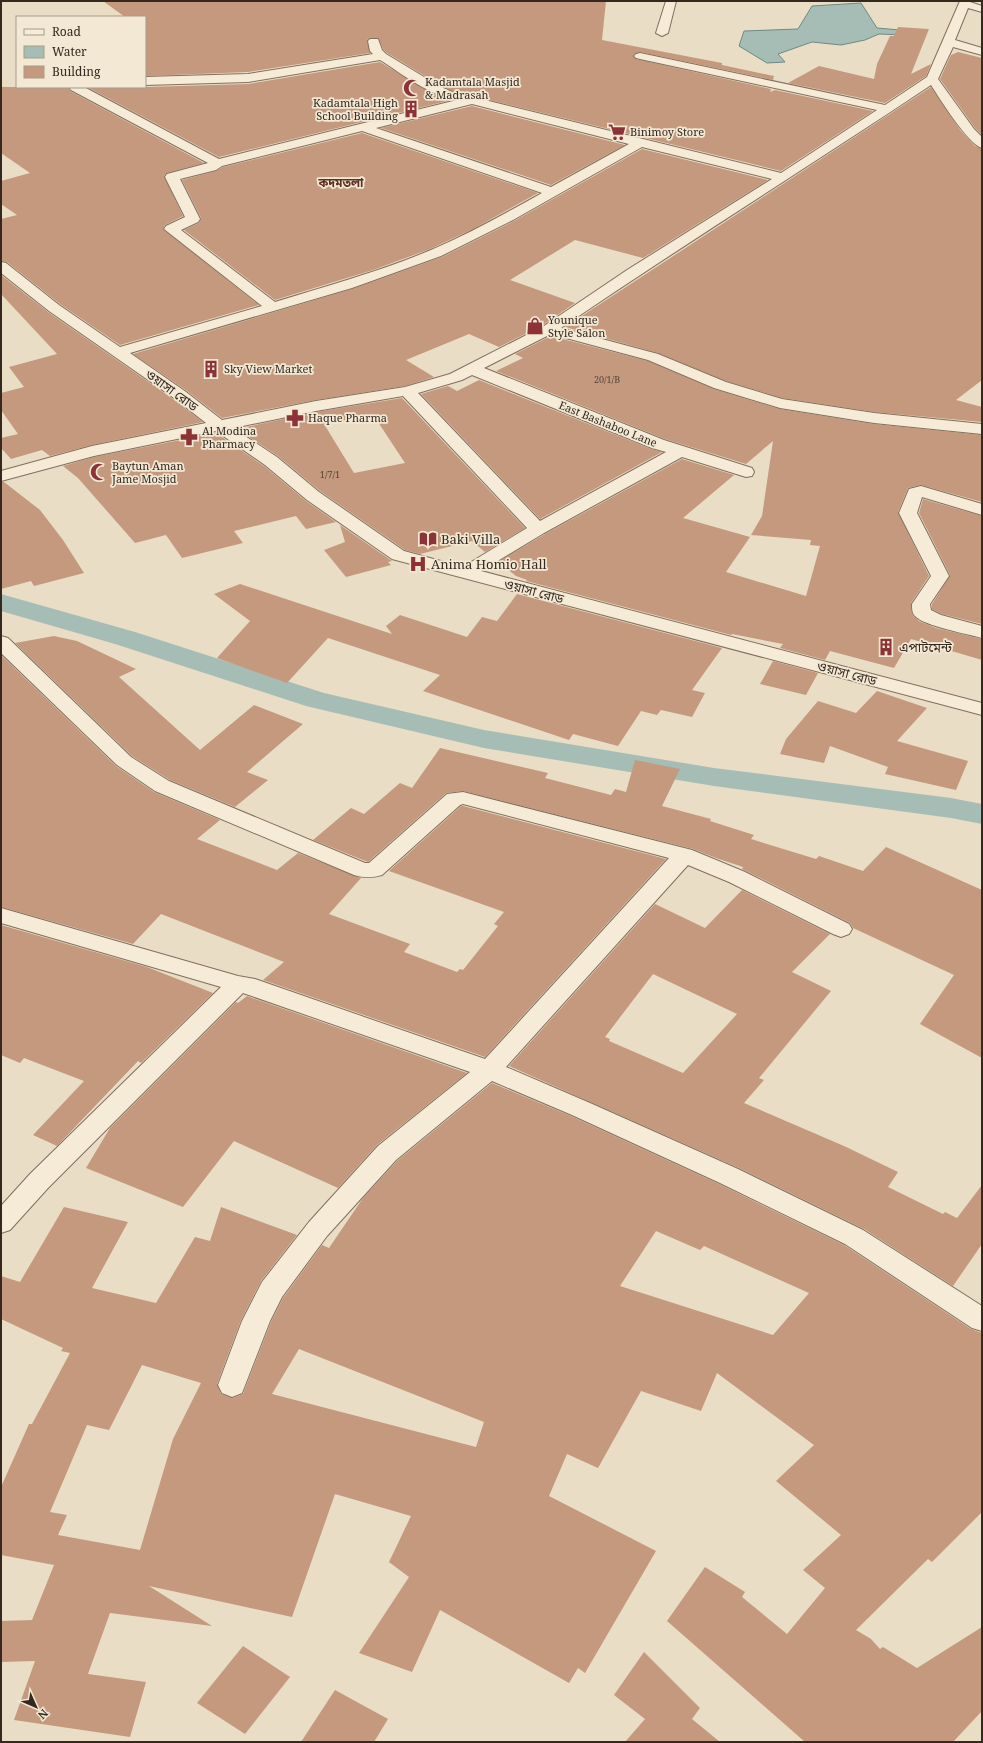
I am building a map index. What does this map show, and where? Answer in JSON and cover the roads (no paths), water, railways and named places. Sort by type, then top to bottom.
[{"type":"street","points":[[662,33],[671,1]]},
{"type":"street","points":[[1,476],[92,451],[316,406],[407,391],[456,377],[549,329],[632,273],[888,109],[932,79],[949,42],[964,2],[982,9]]},
{"type":"street","points":[[374,41],[376,51],[382,56],[435,88],[450,95],[781,177]]},
{"type":"street","points":[[949,42],[982,52]]},
{"type":"street","points":[[146,81],[248,78],[382,56]]},
{"type":"street","points":[[640,56],[888,109]]},
{"type":"street","points":[[932,79],[970,132],[982,144]]},
{"type":"street","points":[[77,88],[217,163]]},
{"type":"street","points":[[272,307],[171,229],[193,219],[172,177],[211,167],[217,163],[472,100]]},
{"type":"street","points":[[970,132],[982,126]]},
{"type":"street","points":[[362,127],[553,192]]},
{"type":"street","points":[[118,352],[347,285],[436,253],[508,217],[639,143]]},
{"type":"street","name":"ওয়াসা রোড","points":[[1,266],[54,308],[180,395],[220,426],[271,461],[313,496],[398,555],[982,709]]},
{"type":"street","points":[[549,329],[653,357],[716,383],[780,403],[874,418],[982,429]]},
{"type":"street","name":"East Bashaboo Lane","points":[[472,369],[658,444],[746,472]]},
{"type":"street","points":[[407,391],[538,529]]},
{"type":"street","points":[[465,573],[538,529],[680,451]]},
{"type":"street","points":[[982,510],[921,491],[915,493],[908,513],[940,576],[922,604],[922,613],[934,619],[982,632]]},
{"type":"street","points":[[1,642],[124,761],[162,786],[362,870],[374,870],[454,799],[457,798],[607,834],[684,855],[737,877],[841,929]]},
{"type":"street","points":[[232,1385],[256,1321],[272,1290],[318,1229],[387,1153],[488,1070],[684,855]]},
{"type":"street","points":[[1,915],[254,988],[488,1070],[581,1109],[729,1176],[854,1237],[982,1320]]},
{"type":"street","points":[[1,1223],[39,1181],[238,984]]},
{"type":"water","points":[[861,3],[877,28],[900,30],[904,35],[879,34],[865,40],[841,45],[812,42],[778,54],[785,62],[767,63],[739,46],[744,31],[798,29],[812,6]]},
{"type":"waterway","points":[[1,602],[125,638],[316,700],[484,739],[714,777],[951,808],[982,814]]},
{"type":"place","name":"Kadamtala Masjid & Madrasah","points":[[412,88]]},
{"type":"place","name":"Kadamtala High School Building","points":[[411,109]]},
{"type":"place","name":"Binimoy Store","points":[[617,132]]},
{"type":"place","name":"Younique Style Salon","points":[[535,326]]},
{"type":"place","name":"Sky View Market","points":[[211,369]]},
{"type":"place","name":"Haque Pharma","points":[[295,418]]},
{"type":"place","name":"Al Modina Pharmacy","points":[[189,437]]},
{"type":"place","name":"Baytun Aman Jame Mosjid","points":[[99,472]]},
{"type":"place","name":"Baki Villa","points":[[428,539]]},
{"type":"place","name":"Anima Homio Hall","points":[[418,564]]},
{"type":"place","name":"এপাটমেন্ট","points":[[886,647]]},
{"type":"district","name":"কদমতলা","points":[[341,183]]}]
